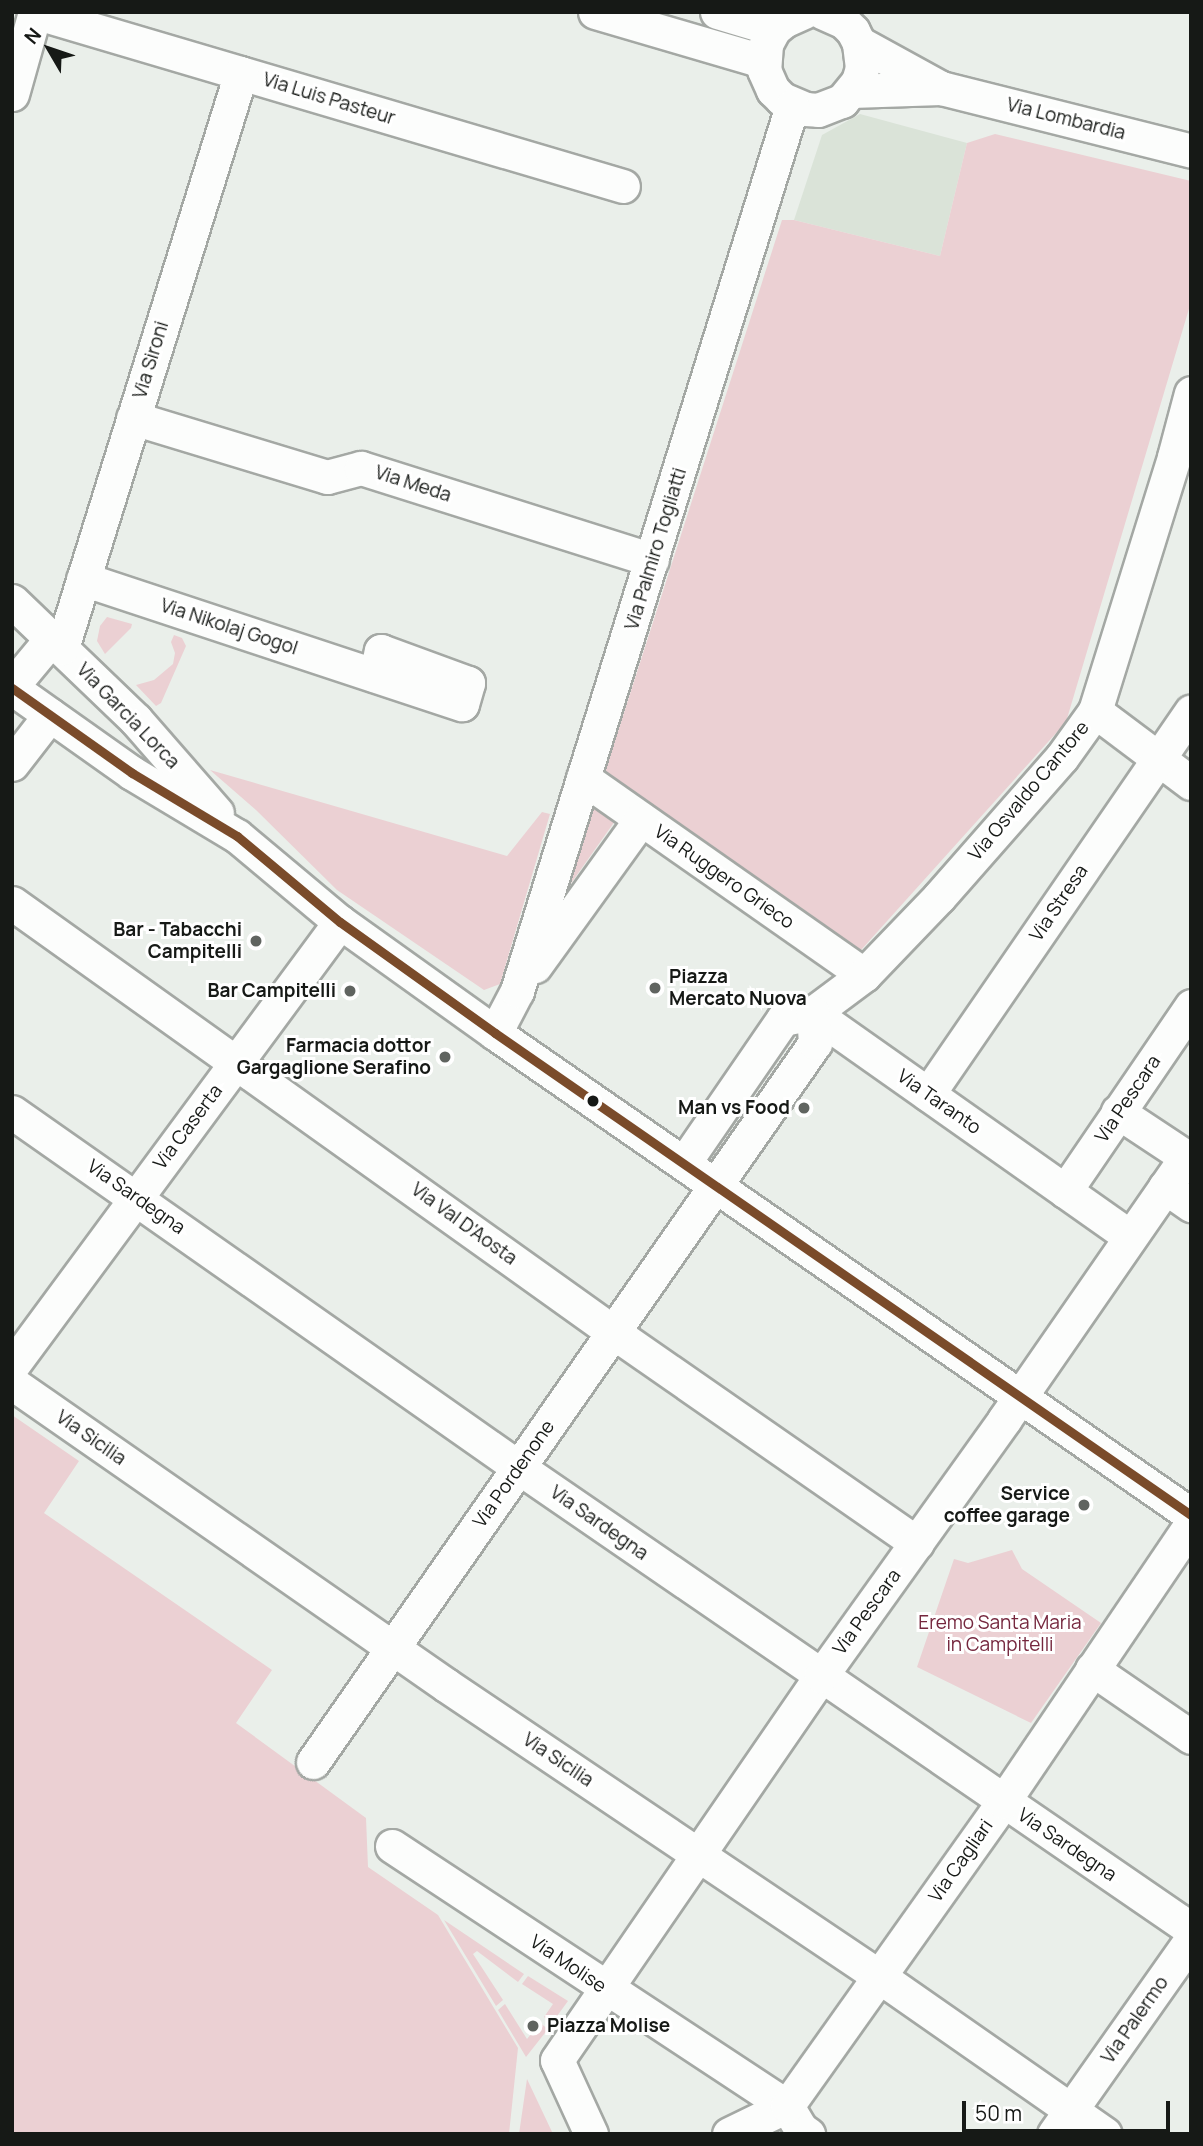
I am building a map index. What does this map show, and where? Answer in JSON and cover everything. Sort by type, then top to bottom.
[{"type":"street","points":[[12,94],[35,12]]},
{"type":"street","name":"Via Luis Pasteur","points":[[35,12],[623,186]]},
{"type":"street","points":[[595,12],[763,61]]},
{"type":"street","name":"Via Lombardia","points":[[718,12],[817,20],[941,88],[1191,151]]},
{"type":"street","points":[[817,20],[862,68],[851,92],[831,107],[805,110],[792,106],[773,90],[763,61],[766,44],[817,20]]},
{"type":"street","name":"Via Sironi","points":[[57,643],[83,579],[241,73]]},
{"type":"street","name":"Via Lombardia","points":[[851,92],[941,88]]},
{"type":"street","name":"Via Palmiro Togliatti","points":[[517,991],[792,106]]},
{"type":"street","name":"Via Osvaldo Cantore","points":[[684,1163],[783,1019],[813,1013],[864,975],[939,898],[1062,757],[1095,711],[1182,462],[1191,393]]},
{"type":"street","name":"Via Meda","points":[[133,418],[327,477],[361,468],[652,560]]},
{"type":"street","name":"Via Nikolaj Gogol","points":[[83,579],[375,675]]},
{"type":"street","name":"Via Garcia Lorca","points":[[12,601],[136,720],[237,836]]},
{"type":"street","points":[[57,643],[12,687],[132,773],[237,836],[340,922],[495,1033],[1191,1515]]},
{"type":"street","points":[[1095,711],[1191,783]]},
{"type":"street","name":"Via Stresa","points":[[928,1094],[1191,712]]},
{"type":"street","points":[[12,764],[50,715]]},
{"type":"street","name":"Via Ruggero Grieco","points":[[583,778],[864,975]]},
{"type":"street","name":"Via Palmiro Togliatti","points":[[495,1033],[517,991],[641,819]]},
{"type":"street","name":"Via Val D'Aosta","points":[[12,903],[613,1332],[917,1543]]},
{"type":"street","name":"Via Caserta","points":[[12,1366],[340,922]]},
{"type":"street","name":"Via Pescara","points":[[1065,1191],[1191,1006]]},
{"type":"street","points":[[715,1185],[815,1043],[813,1013]]},
{"type":"street","name":"Via Taranto","points":[[813,1013],[1130,1237]]},
{"type":"street","name":"Via Sardegna","points":[[12,1112],[518,1467],[1191,1929]]},
{"type":"street","name":"Via Pescara","points":[[591,2134],[557,2060],[821,1676],[1130,1237],[1178,1196],[1186,1157],[1118,1112]]},
{"type":"street","name":"Via Pordenone","points":[[313,1762],[715,1185]]},
{"type":"street","name":"Via Sicilia","points":[[12,1383],[394,1646],[446,1685],[880,1977],[1062,2122],[1105,2134]]},
{"type":"street","name":"Via Cagliari","points":[[729,2134],[800,2126],[880,1977],[1003,1802],[1191,1524]]},
{"type":"street","points":[[1092,1669],[1191,1737]]},
{"type":"street","name":"Via Molise","points":[[392,1846],[605,1989],[800,2126]]},
{"type":"street","name":"Via Palermo","points":[[1062,2122],[1191,1940]]},
{"type":"shaded area","points":[[860,114],[967,143],[940,256],[794,220],[822,135]]},
{"type":"green space","points":[[995,134],[1191,181],[1191,302],[1066,722],[861,950],[605,772],[782,220],[794,220],[940,256],[967,143]]},
{"type":"green space","points":[[107,617],[132,624],[105,654],[97,641],[100,626]]},
{"type":"green space","points":[[174,635],[182,638],[186,646],[161,703],[156,706],[136,685],[154,680],[173,664],[175,653],[171,642]]},
{"type":"green space","points":[[210,770],[507,856],[542,812],[550,814],[500,984],[484,990],[337,890],[256,810]]},
{"type":"green space","points":[[592,806],[615,821],[567,889]]},
{"type":"green space","points":[[12,1415],[79,1461],[44,1513],[272,1670],[236,1723],[366,1818],[368,1867],[438,1915],[518,2048],[509,2134],[12,2134]]},
{"type":"green space","name":"Eremo Santa Maria in Campitelli","points":[[1012,1550],[1022,1569],[1101,1623],[1031,1723],[917,1667],[954,1559],[968,1563]]},
{"type":"green space","points":[[444,1920],[524,1974],[518,1982],[477,1951],[473,1954],[503,2000],[496,2006]]},
{"type":"green space","points":[[528,1976],[568,2001],[552,2023],[544,2017],[553,2004],[522,1984]]},
{"type":"green space","points":[[505,2004],[527,2039],[540,2023],[548,2029],[526,2057],[498,2010]]},
{"type":"green space","points":[[527,2079],[553,2134],[519,2134]]},
{"type":"transit line","points":[[12,688],[132,773],[237,836],[340,922],[495,1033],[1191,1515]]},
{"type":"place","name":"Bar - Tabacchi Campitelli","points":[[256,941]]},
{"type":"place","name":"Piazza Mercato Nuova","points":[[655,988]]},
{"type":"place","name":"Bar Campitelli","points":[[350,991]]},
{"type":"place","name":"Farmacia dottor Gargaglione Serafino","points":[[445,1057]]},
{"type":"place","name":"Man vs Food","points":[[804,1108]]},
{"type":"place","name":"Service coffee garage","points":[[1084,1505]]},
{"type":"place","name":"Piazza Molise","points":[[533,2026]]}]
